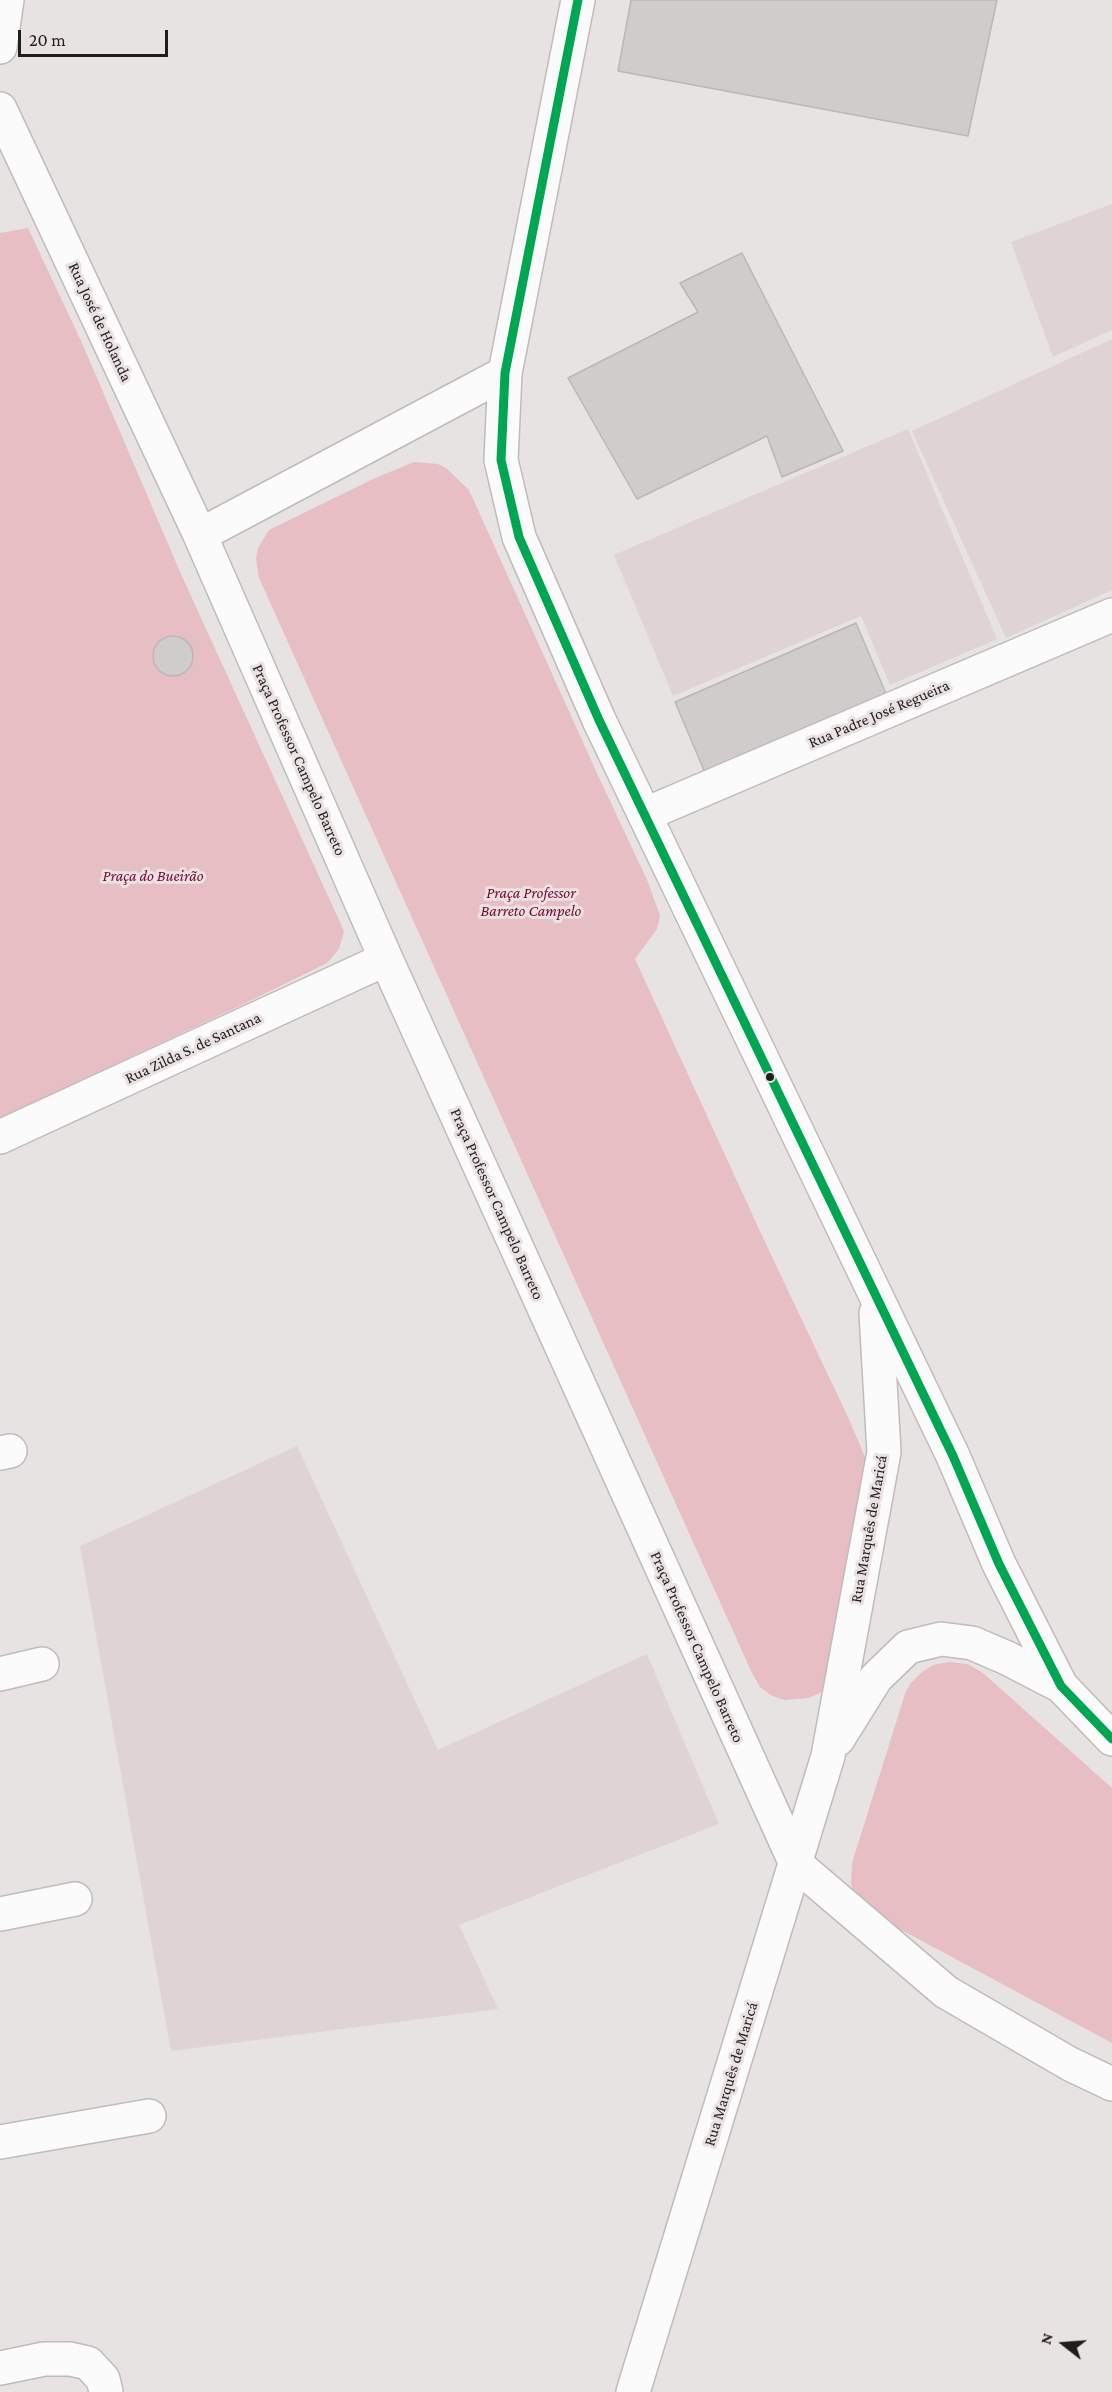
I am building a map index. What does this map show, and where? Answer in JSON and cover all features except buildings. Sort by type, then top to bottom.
[{"type":"street","points":[[0,47],[7,0]]},
{"type":"street","points":[[578,0],[505,374],[501,460],[519,537],[599,720],[952,1456],[999,1564],[1061,1686],[1112,1739]]},
{"type":"street","name":"Rua José de Holanda","points":[[0,109],[200,535]]},
{"type":"street","points":[[200,535],[505,374]]},
{"type":"street","name":"Praça Professor Campelo Barreto","points":[[200,535],[386,959],[796,1864],[946,1992],[1070,2064],[1112,2084]]},
{"type":"street","name":"Rua Padre José Regueira","points":[[646,814],[1112,615]]},
{"type":"street","name":"Rua Zilda S. de Santana","points":[[0,1137],[386,959]]},
{"type":"street","name":"Rua Marquês de Maricá","points":[[633,2392],[828,1756],[884,1452],[876,1299]]},
{"type":"street","name":"Rua Marquês de Maricá","points":[[828,1756],[876,1678],[908,1647],[941,1639],[972,1644],[1007,1658],[1061,1686]]},
{"type":"street","points":[[0,1674],[42,1664]]},
{"type":"street","points":[[0,1914],[75,1899]]},
{"type":"street","points":[[0,2142],[149,2116]]},
{"type":"street","points":[[0,2368],[44,2359],[70,2359],[88,2363],[103,2379],[106,2392]]},
{"type":"shaded area","points":[[1112,204],[1112,330],[1053,357],[1011,242]]},
{"type":"shaded area","points":[[1112,339],[1112,590],[1006,638],[912,431]]},
{"type":"shaded area","points":[[908,429],[997,639],[890,685],[861,616],[673,696],[614,555]]},
{"type":"shaded area","points":[[297,1446],[438,1750],[647,1654],[719,1824],[459,1925],[498,2009],[171,2051],[80,1546]]},
{"type":"green space","name":"Praça do Bueirão","points":[[28,228],[82,343],[181,574],[344,931],[339,949],[327,963],[0,1118],[0,233]]},
{"type":"green space","name":"Praça Professor Barreto Campelo","points":[[414,462],[438,464],[446,468],[469,490],[648,882],[660,916],[657,929],[635,959],[848,1417],[873,1476],[829,1684],[820,1693],[808,1698],[785,1700],[772,1696],[760,1687],[752,1673],[259,578],[256,559],[258,548],[269,530],[373,479]]},
{"type":"green space","points":[[949,1662],[968,1664],[983,1673],[1112,1788],[1112,2043],[868,1912],[853,1891],[852,1863],[905,1694],[910,1684],[922,1672],[933,1665]]},
{"type":"transit line","points":[[578,0],[505,373],[501,460],[519,537],[599,720],[953,1456],[999,1564],[1061,1686],[1112,1739]]}]
